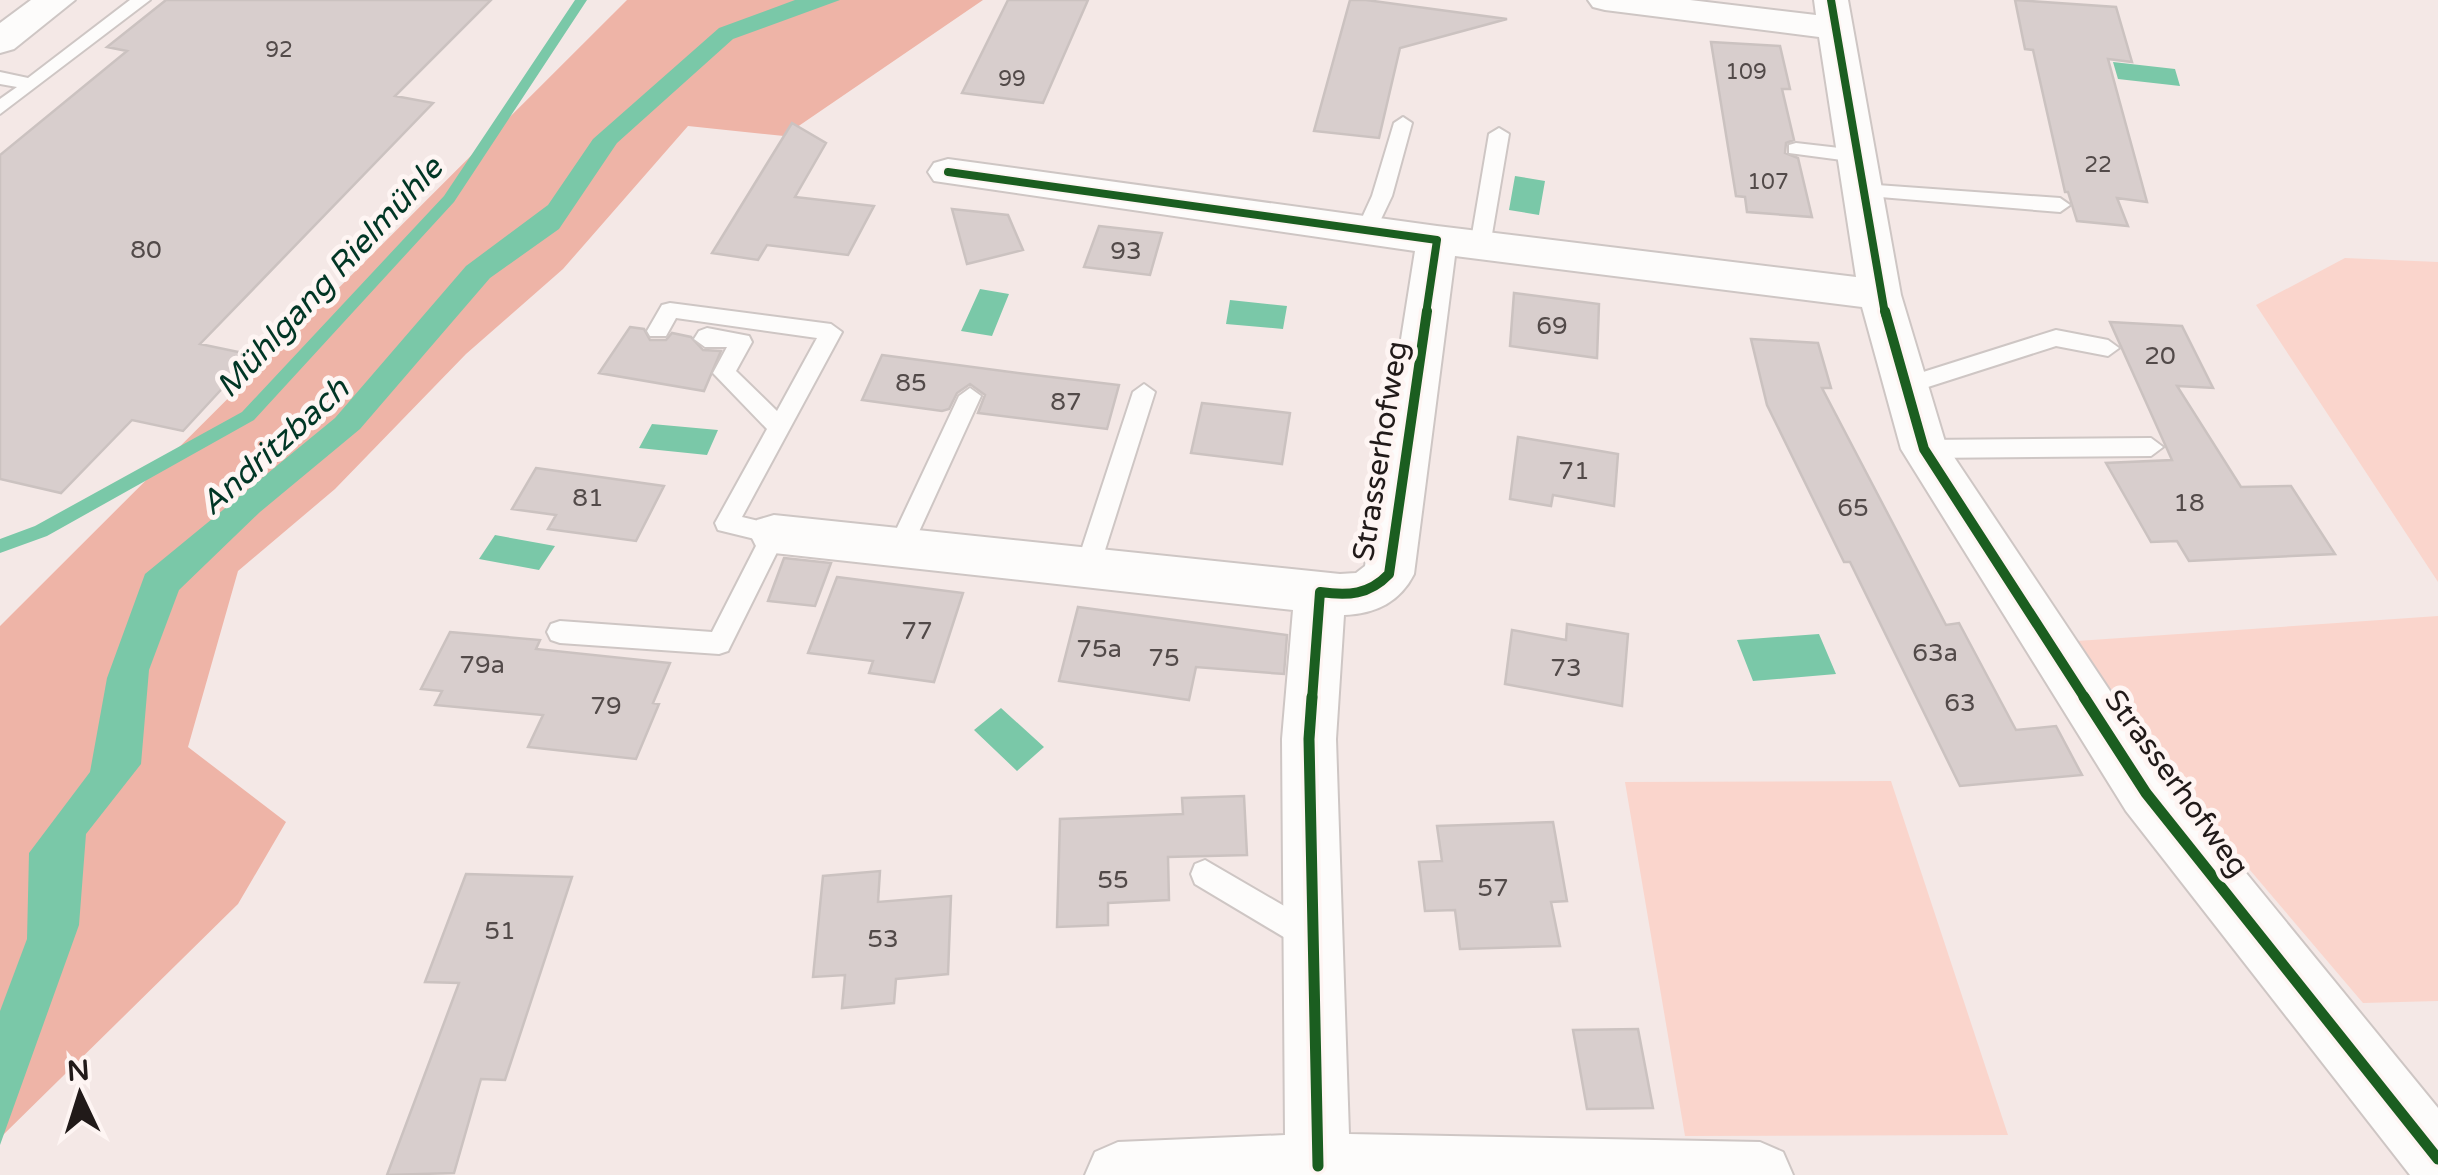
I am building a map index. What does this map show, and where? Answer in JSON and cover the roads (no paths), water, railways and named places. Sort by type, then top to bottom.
[{"type":"main road","points":[[0,41],[56,0]]},
{"type":"street","name":"Strasserhofweg","points":[[1605,0],[1832,14],[1880,294],[1924,448],[2146,792],[2438,1159]]},
{"type":"street","points":[[948,172],[1366,231],[1880,294]]},
{"type":"street","name":"Strasserhofweg","points":[[774,534],[1351,596],[1377,589],[1389,574],[1459,243]]},
{"type":"street","name":"Strasserhofweg","points":[[1318,1166],[1309,739],[1320,592]]},
{"type":"street","points":[[1118,1175],[1318,1166],[1760,1175]]},
{"type":"lane","points":[[0,108],[141,0]]},
{"type":"lane","points":[[0,78],[32,84]]},
{"type":"lane","points":[[1366,231],[1382,196],[1403,124]]},
{"type":"lane","points":[[1459,243],[1499,134]]},
{"type":"lane","points":[[1796,149],[1860,173],[2060,205]]},
{"type":"lane","points":[[560,632],[719,643],[774,534],[727,523],[831,332],[670,310],[658,331]]},
{"type":"lane","points":[[705,339],[707,336],[742,342],[724,374],[780,428]]},
{"type":"lane","points":[[1906,386],[2056,338],[2108,348]]},
{"type":"lane","points":[[1088,568],[1144,392]]},
{"type":"lane","points":[[900,548],[970,396]]},
{"type":"lane","points":[[1924,448],[2151,447]]},
{"type":"lane","points":[[1204,874],[1314,940]]},
{"type":"waterway","name":"Mühlgang Rielmühle","points":[[0,546],[41,531],[248,416],[449,199],[581,0]]},
{"type":"water label","name":"Andritzbach","points":[[274,446]]}]
